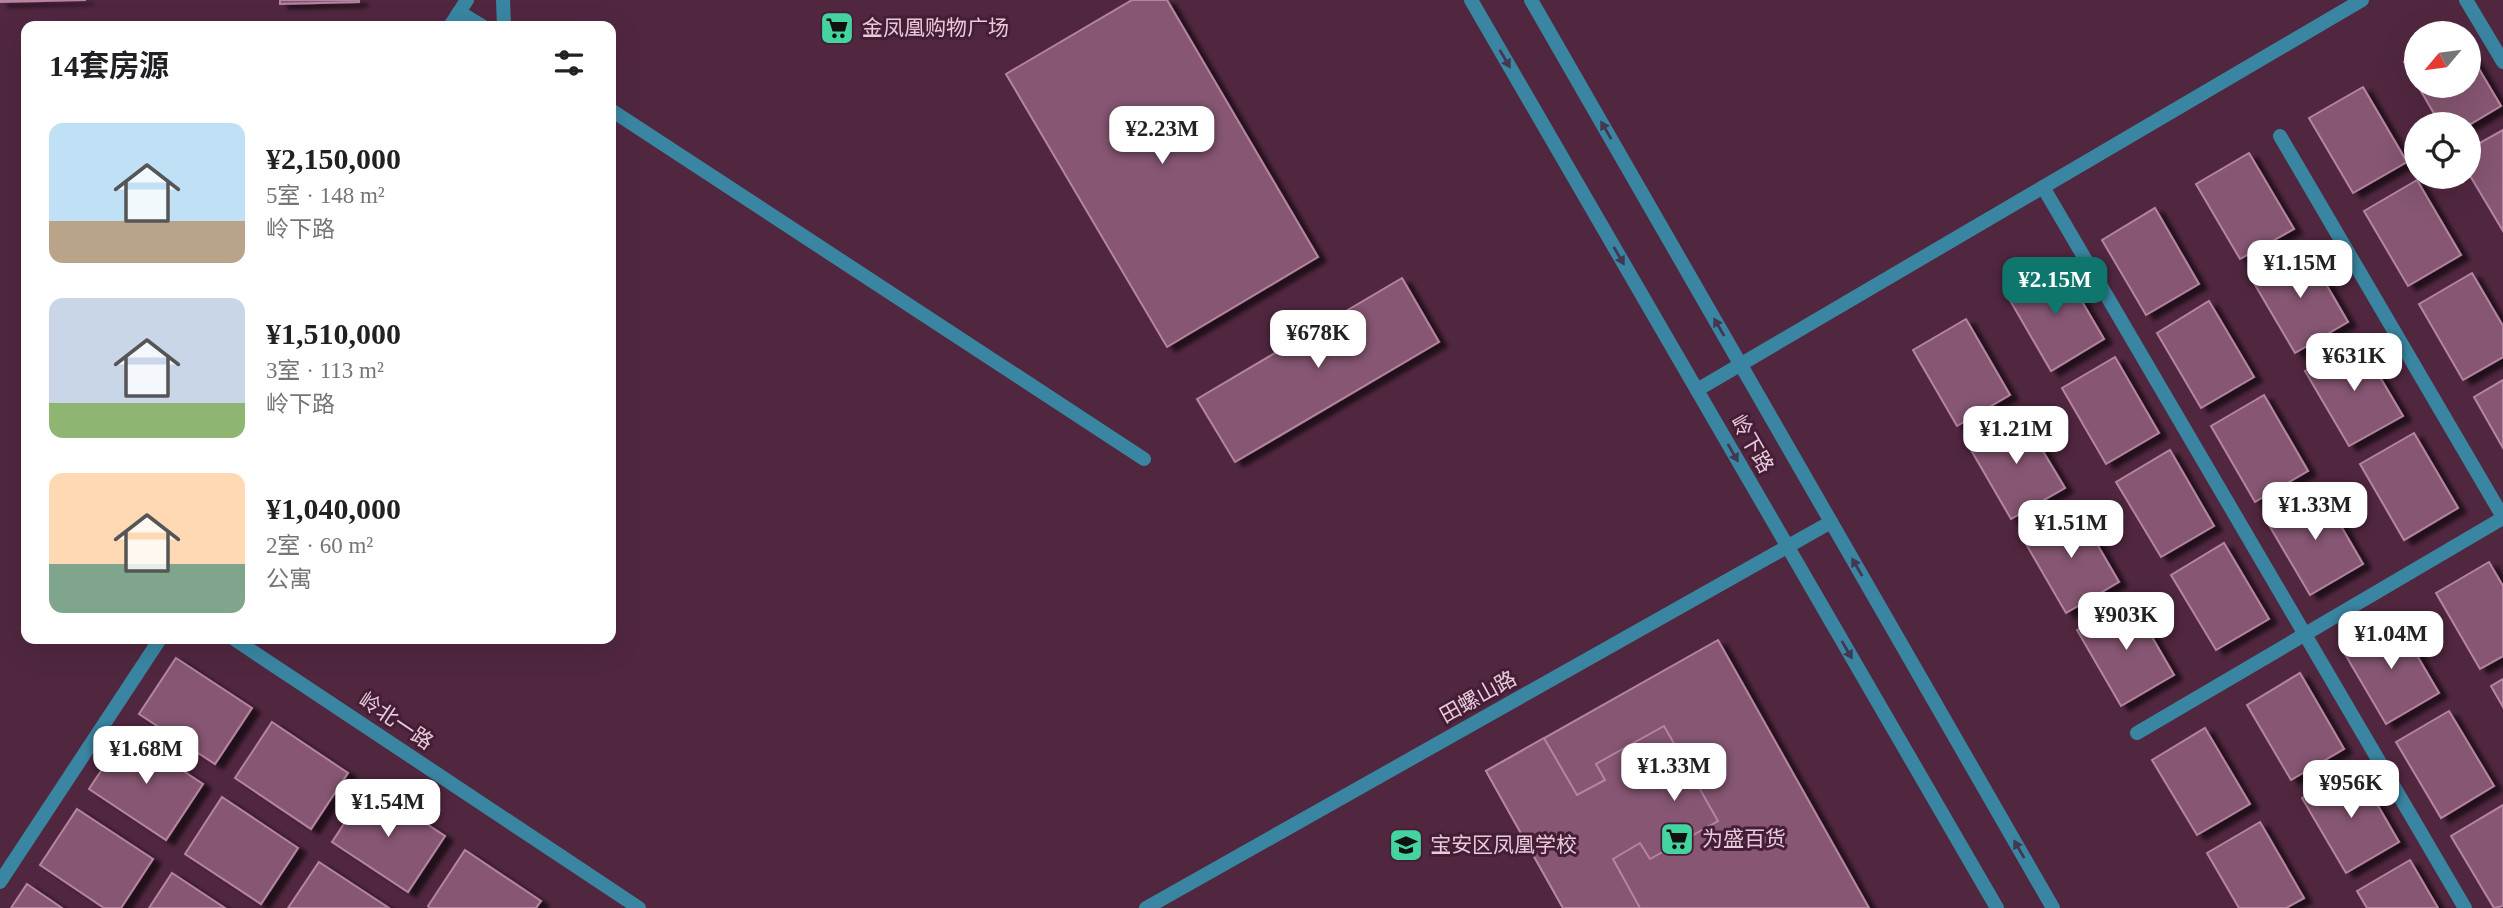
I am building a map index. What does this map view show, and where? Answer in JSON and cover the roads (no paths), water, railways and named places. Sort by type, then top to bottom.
[{"type":"street","points":[[503,0],[504,21]]},
{"type":"street","name":"岭下路","points":[[1471,0],[1997,908]]},
{"type":"street","name":"岭下路","points":[[1531,0],[2053,908]]},
{"type":"street","points":[[1697,390],[2362,0]]},
{"type":"street","points":[[2466,0],[2503,62]]},
{"type":"street","points":[[453,21],[463,6],[477,21]]},
{"type":"street","points":[[616,113],[1144,459]]},
{"type":"street","points":[[2137,733],[2503,517],[2280,136]]},
{"type":"street","points":[[2043,187],[2465,908]]},
{"type":"street","name":"田螺山路","points":[[1146,908],[1831,522]]},
{"type":"street","points":[[0,882],[157,644]]},
{"type":"street","name":"岭北一路","points":[[242,644],[639,908]]},
{"type":"place","name":"金凤凰购物广场","points":[[837,28]]},
{"type":"place","name":"为盛百货","points":[[1677,839]]},
{"type":"place","name":"宝安区凤凰学校","points":[[1406,845]]}]
